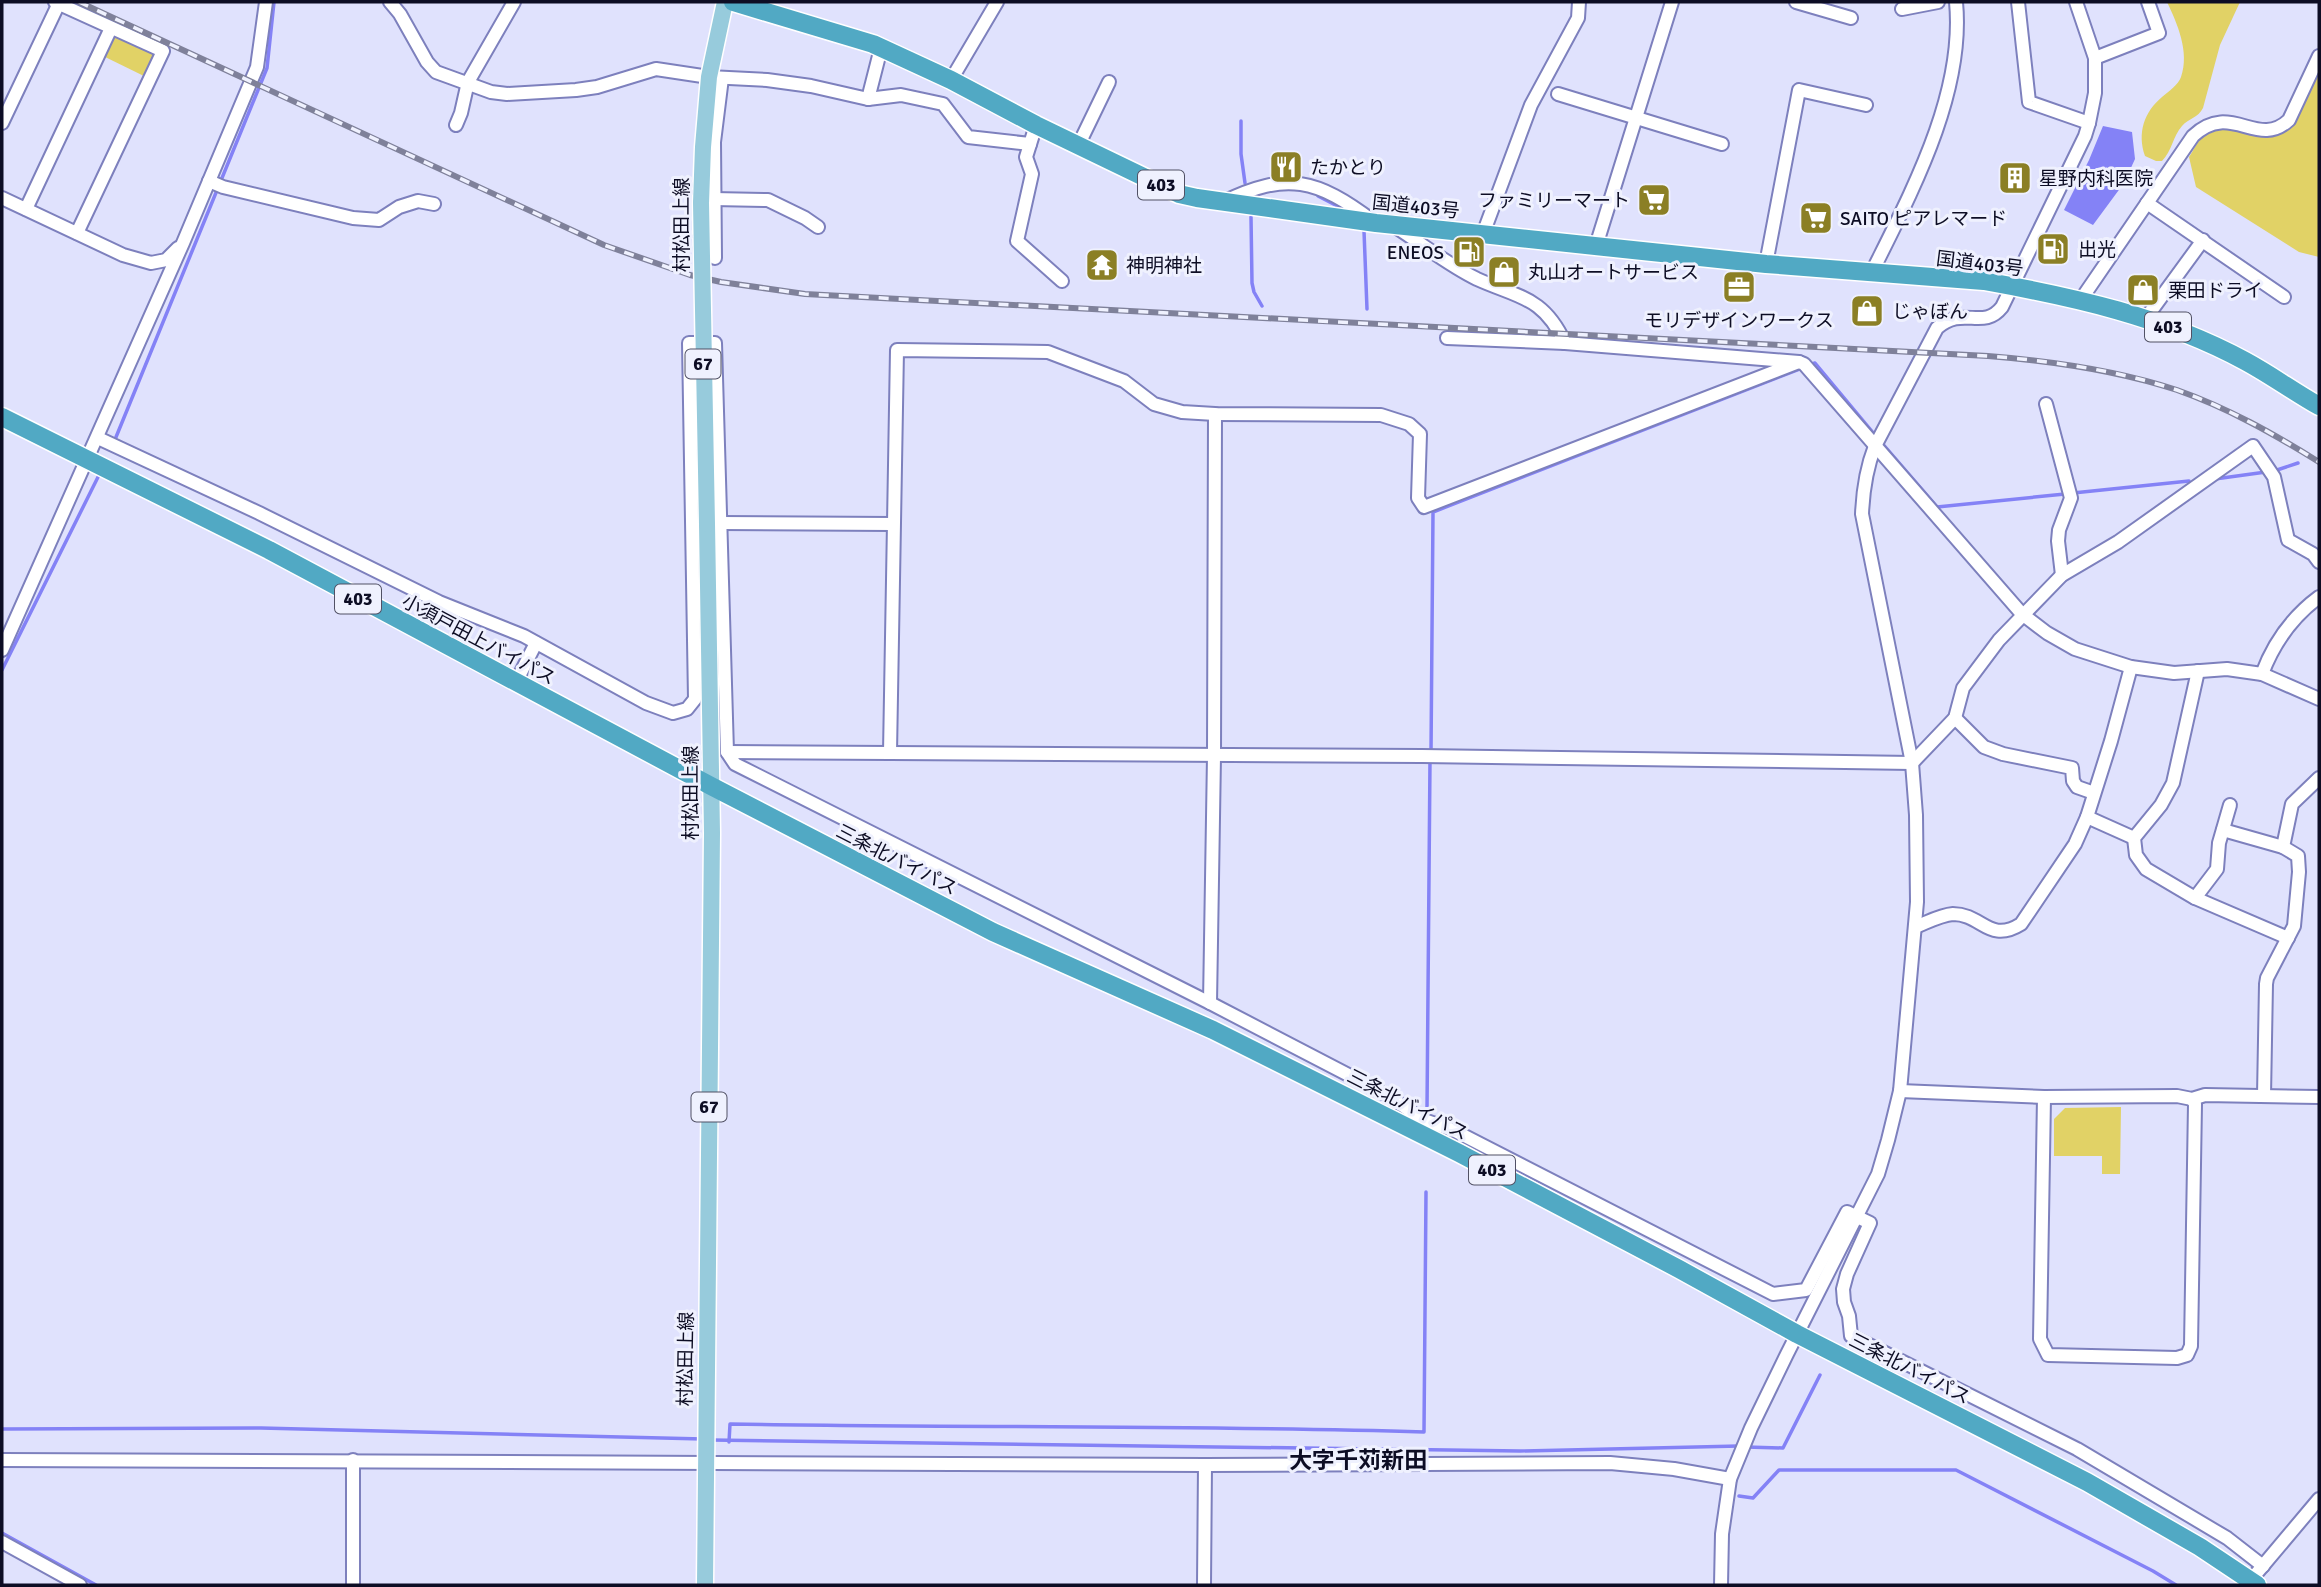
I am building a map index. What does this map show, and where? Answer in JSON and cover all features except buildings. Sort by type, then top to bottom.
[{"type":"highway","name":"国道403号","points":[[733,2],[818,26],[881,48],[1179,194],[1383,224],[1871,274],[1984,281],[2011,286],[2146,318],[2245,361],[2319,406]]},
{"type":"highway","name":"小須戸田上バイパス","points":[[2,416],[269,550],[711,786]]},
{"type":"highway","name":"三条北バイパス","points":[[711,786],[993,932],[1213,1030],[1459,1153],[1797,1334],[2087,1482],[2200,1547],[2253,1583]]},
{"type":"main road","name":"村松田上線","points":[[705,1585],[713,524],[707,201],[703,147],[725,2]]},
{"type":"street","points":[[2,650],[98,438],[257,67],[266,2]]},
{"type":"street","points":[[390,2],[436,72],[491,92],[508,94],[597,87],[656,69],[810,86],[868,99],[901,95],[943,104],[968,137],[1030,144]]},
{"type":"street","points":[[456,125],[468,82],[514,2]]},
{"type":"street","points":[[951,80],[998,2]]},
{"type":"street","points":[[1483,234],[1531,105],[1578,18],[1579,2]]},
{"type":"street","points":[[1596,246],[1672,2]]},
{"type":"street","points":[[1796,2],[1851,18]]},
{"type":"street","points":[[1902,9],[1938,2]]},
{"type":"street","points":[[1871,274],[1917,180],[1946,97],[1956,56],[1956,2]]},
{"type":"street","points":[[2018,2],[2029,102],[2089,123]]},
{"type":"street","points":[[1721,1585],[1722,1534],[1730,1479],[1751,1428],[1878,1174],[1900,1091],[1917,902],[1916,815],[1912,763],[1862,514],[1863,489],[1868,466],[1875,446],[1937,328],[1946,320],[1959,316],[1987,318],[1996,315],[2002,307],[2085,136],[2095,93],[2095,58],[2076,2]]},
{"type":"street","points":[[2095,58],[2159,33],[2148,2]]},
{"type":"street","points":[[2,123],[57,3],[163,51],[77,233]]},
{"type":"street","points":[[26,209],[111,28]]},
{"type":"street","points":[[868,99],[881,48]]},
{"type":"street","points":[[2080,301],[2186,145],[2201,129],[2221,122],[2234,122],[2264,131],[2282,127],[2289,120],[2319,56]]},
{"type":"street","points":[[1079,144],[1109,82]]},
{"type":"street","points":[[1766,264],[1799,90],[1866,105]]},
{"type":"street","points":[[1558,94],[1722,144]]},
{"type":"street","points":[[1036,125],[1026,157],[1032,174],[1017,241],[1062,281]]},
{"type":"street","points":[[209,181],[223,187],[353,218],[379,220],[399,207],[418,201],[434,204]]},
{"type":"street","points":[[1222,202],[1255,187],[1304,183],[1314,185],[1350,203],[1476,278],[1528,298],[1549,316],[1565,343]]},
{"type":"street","points":[[2,198],[123,255],[151,263],[166,260],[183,243]]},
{"type":"street","points":[[715,258],[707,201],[768,200],[818,226]]},
{"type":"street","points":[[2147,203],[2284,297]]},
{"type":"street","points":[[2146,318],[2203,240]]},
{"type":"street","points":[[1447,338],[1565,343],[1804,364],[2022,614],[2047,632],[2075,649],[2131,667],[2174,673],[2227,669],[2262,674],[2319,699]]},
{"type":"street","points":[[98,438],[259,513],[439,602],[536,643],[646,704],[673,713],[687,709],[695,699],[688,343],[715,343],[713,524],[727,752],[735,764],[1210,1003],[1389,1096],[1421,1119],[1453,1130],[1773,1294],[1806,1290],[1847,1212],[1857,1216],[1870,1223],[1843,1289],[1844,1302],[1850,1316],[1851,1336],[2077,1449],[2227,1538],[2263,1566]]},
{"type":"street","points":[[890,753],[897,350],[1048,352],[1124,381],[1154,404],[1182,412],[1381,415],[1409,424],[1420,434],[1418,498],[1424,508],[1799,362]]},
{"type":"street","points":[[2046,404],[2071,498],[2059,530],[2062,575]]},
{"type":"street","points":[[1210,1003],[1215,414]]},
{"type":"street","points":[[727,752],[1436,756],[1912,763],[1955,718],[1963,688],[1999,640],[2062,575],[2118,542],[2253,446],[2274,477],[2288,540],[2313,554],[2319,562]]},
{"type":"street","points":[[713,524],[893,524]]},
{"type":"street","points":[[2262,674],[2270,653],[2286,629],[2302,610],[2319,597]]},
{"type":"street","points":[[516,682],[536,643]]},
{"type":"street","points":[[1915,927],[1953,914],[1967,917],[1998,932],[2010,931],[2021,924],[2075,844],[2087,817],[2131,667]]},
{"type":"street","points":[[2198,671],[2173,783],[2161,805],[2134,838],[2136,855],[2146,869],[2195,898],[2288,938]]},
{"type":"street","points":[[1955,718],[1984,747],[2003,754],[2071,768],[2077,788],[2094,793]]},
{"type":"street","points":[[2283,847],[2292,804],[2319,778]]},
{"type":"street","points":[[2195,898],[2217,869],[2219,843],[2230,805]]},
{"type":"street","points":[[2087,817],[2134,838]]},
{"type":"street","points":[[2223,830],[2283,847],[2298,856],[2294,926],[2266,984],[2264,1096]]},
{"type":"street","points":[[1900,1091],[2044,1097],[2319,1097]]},
{"type":"street","points":[[2044,1097],[2040,1339],[2048,1355],[2177,1358],[2187,1355],[2191,1346],[2195,1113],[2192,1099]]},
{"type":"street","points":[[2,1460],[354,1460],[705,1455],[1205,1465],[1610,1463],[1674,1469],[1730,1479]]},
{"type":"street","points":[[354,1460],[354,1585]]},
{"type":"street","points":[[1204,1585],[1205,1465]]},
{"type":"street","points":[[2253,1583],[2263,1566],[2319,1499]]},
{"type":"street","points":[[2,1542],[80,1585]]},
{"type":"shaded area","points":[[2167,2],[2240,2],[2220,45],[2203,108],[2182,126],[2162,161],[2156,161],[2145,156],[2142,131],[2151,109],[2178,83],[2184,58],[2181,38]]},
{"type":"shaded area","points":[[111,28],[163,51],[150,79],[99,54]]},
{"type":"shaded area","points":[[2319,70],[2319,257],[2299,252],[2196,187],[2189,157],[2203,135],[2214,128],[2234,128],[2274,136],[2290,128],[2309,95]]},
{"type":"shaded area","points":[[2103,126],[2132,132],[2135,159],[2124,183],[2093,225],[2064,210]]},
{"type":"shaded area","points":[[2121,1107],[2120,1174],[2102,1174],[2102,1156],[2054,1156],[2054,1119],[2065,1108]]},
{"type":"waterway","points":[[114,442],[267,68],[274,2]]},
{"type":"waterway","points":[[1241,121],[1241,154],[1245,183]]},
{"type":"waterway","points":[[1318,196],[1347,211]]},
{"type":"waterway","points":[[1251,217],[1252,283],[1262,306]]},
{"type":"waterway","points":[[1364,231],[1367,309]]},
{"type":"waterway","points":[[1809,365],[1815,363],[1875,435]]},
{"type":"waterway","points":[[1431,752],[1433,512],[1802,368]]},
{"type":"waterway","points":[[1880,441],[1937,507],[2065,494]]},
{"type":"waterway","points":[[2274,471],[2298,463]]},
{"type":"waterway","points":[[2,670],[101,471]]},
{"type":"waterway","points":[[2215,479],[2266,472]]},
{"type":"waterway","points":[[2073,493],[2189,481]]},
{"type":"waterway","points":[[1427,1110],[1430,760]]},
{"type":"waterway","points":[[729,1442],[730,1424],[1424,1432],[1426,1192]]},
{"type":"waterway","points":[[1746,1447],[1783,1448],[1820,1375]]},
{"type":"waterway","points":[[2,1429],[261,1428],[703,1439]]},
{"type":"waterway","points":[[711,1440],[1520,1451],[1739,1446]]},
{"type":"waterway","points":[[1739,1496],[1753,1498],[1779,1470],[1956,1470],[2176,1585]]},
{"type":"waterway","points":[[2,1533],[96,1585]]},
{"type":"railway","points":[[79,2],[604,245],[690,275],[721,282],[805,294],[1988,356],[2036,361],[2084,367],[2177,390],[2250,422],[2319,462]]},
{"type":"place","name":"たかとり","points":[[1286,167]]},
{"type":"place","name":"星野内科医院","points":[[2015,178]]},
{"type":"place","name":"ファミリーマート","points":[[1654,200]]},
{"type":"place","name":"SAITO ピアレマード","points":[[1816,218]]},
{"type":"place","name":"出光","points":[[2053,249]]},
{"type":"place","name":"ENEOS","points":[[1469,252]]},
{"type":"place","name":"神明神社","points":[[1102,265]]},
{"type":"place","name":"丸山オートサービス","points":[[1504,272]]},
{"type":"place","name":"モリデザインワークス","points":[[1739,287]]},
{"type":"place","name":"栗田ドライ","points":[[2143,290]]},
{"type":"place","name":"じゃぼん","points":[[1867,311]]},
{"type":"district","name":"大字千苅新田","points":[[1358,1460]]}]
